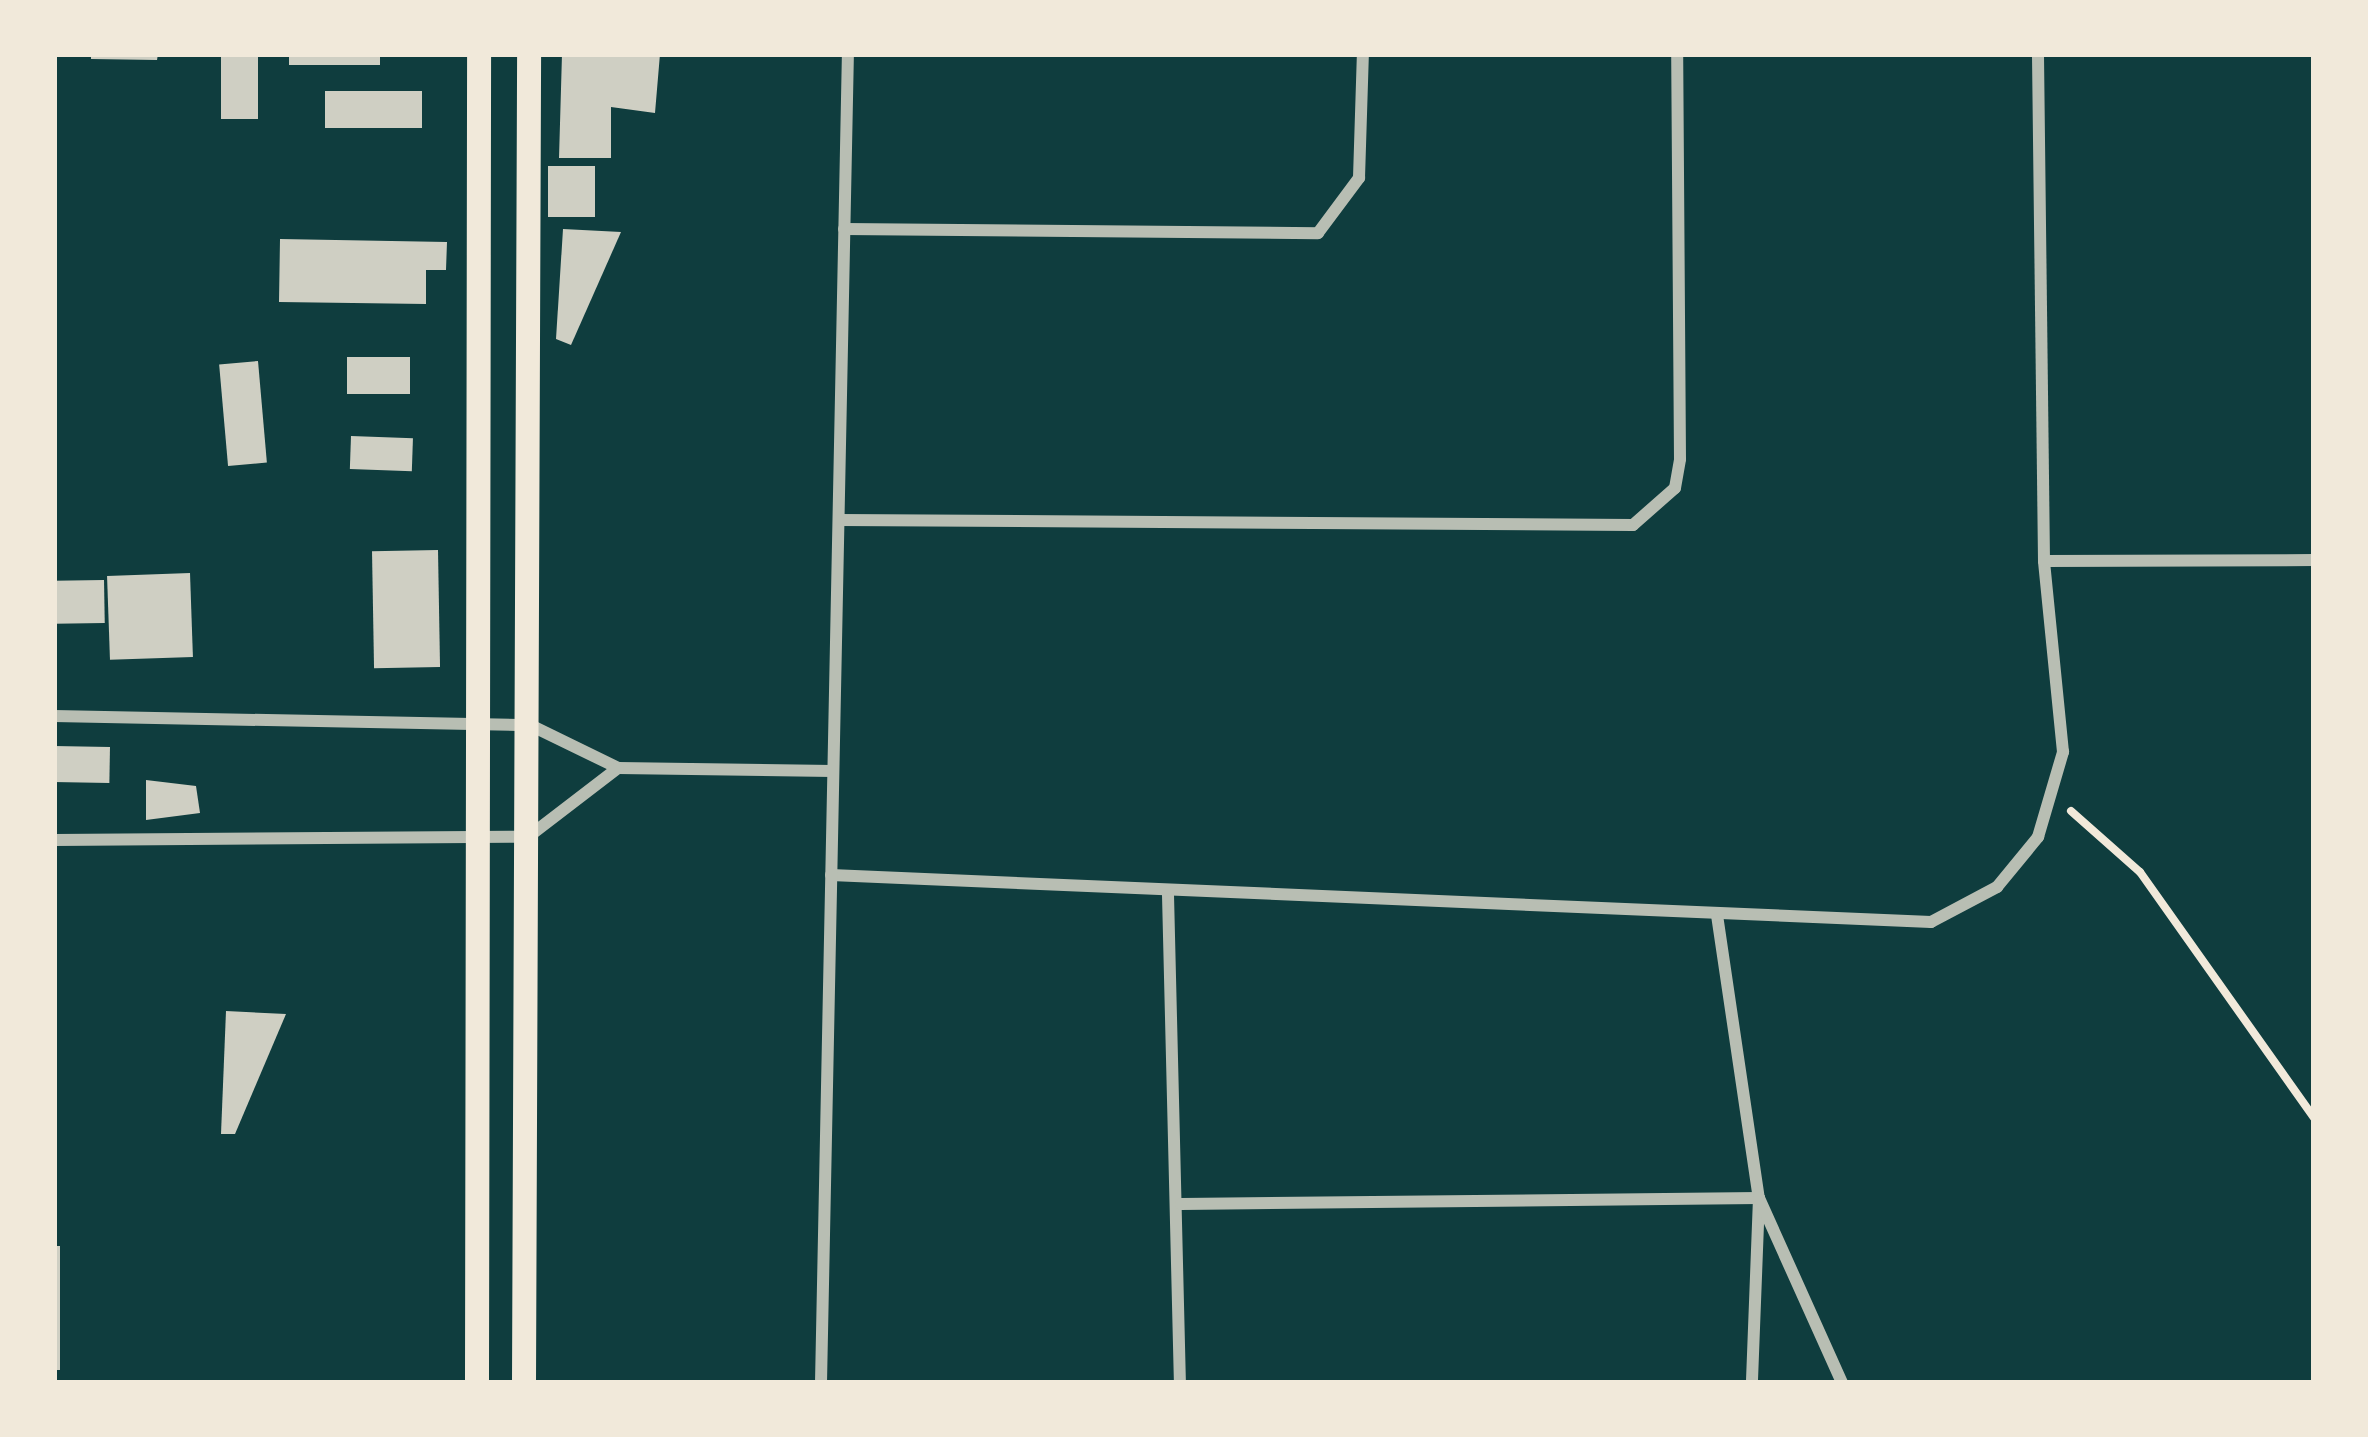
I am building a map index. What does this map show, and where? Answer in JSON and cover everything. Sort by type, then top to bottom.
[{"type":"main road","points":[[477,1383],[473,839],[479,54]]},
{"type":"main road","points":[[524,1383],[530,54]]},
{"type":"street","points":[[821,1383],[848,54]]},
{"type":"street","points":[[844,229],[1318,233],[1359,178],[1363,54]]},
{"type":"street","points":[[838,520],[1633,526],[1675,488],[1680,459],[1677,54]]},
{"type":"street","points":[[831,875],[1168,895],[1931,922],[1997,887],[2057,798],[2063,752],[2044,561],[2038,54]]},
{"type":"street","points":[[2044,561],[2314,560]]},
{"type":"street","points":[[54,716],[530,725],[618,768],[833,771]]},
{"type":"street","points":[[54,841],[528,837],[618,768]]},
{"type":"street","points":[[1168,895],[1181,1204],[1180,1383]]},
{"type":"street","points":[[1717,915],[1759,1198],[1752,1383]]},
{"type":"street","points":[[1181,1204],[1759,1198]]},
{"type":"street","points":[[1759,1198],[1842,1383]]},
{"type":"path","points":[[2057,798],[2140,872],[2314,1118]]},
{"type":"building","points":[[91,54],[158,54],[157,60],[91,59]]},
{"type":"building","points":[[221,54],[258,54],[258,119],[221,119]]},
{"type":"building","points":[[289,54],[380,54],[380,65],[289,65]]},
{"type":"building","points":[[562,54],[660,54],[655,113],[611,107],[611,158],[559,158]]},
{"type":"building","points":[[325,91],[422,91],[422,128],[325,128]]},
{"type":"building","points":[[548,166],[595,166],[595,217],[548,217]]},
{"type":"building","points":[[563,229],[621,232],[571,345],[556,339]]},
{"type":"building","points":[[280,239],[447,242],[446,270],[426,270],[426,304],[279,302]]},
{"type":"building","points":[[347,357],[410,357],[410,394],[347,394]]},
{"type":"building","points":[[258,361],[267,463],[228,466],[219,364]]},
{"type":"building","points":[[351,436],[413,438],[412,471],[350,469]]},
{"type":"building","points":[[438,550],[440,667],[374,668],[372,551]]},
{"type":"building","points":[[190,573],[193,657],[110,660],[107,576]]},
{"type":"building","points":[[104,580],[105,623],[55,624],[54,581]]},
{"type":"building","points":[[54,746],[110,747],[109,783],[54,782]]},
{"type":"building","points":[[146,780],[196,786],[200,813],[146,820]]},
{"type":"building","points":[[226,1011],[286,1014],[235,1134],[221,1134]]},
{"type":"building","points":[[54,1246],[60,1246],[60,1370],[54,1370]]}]
